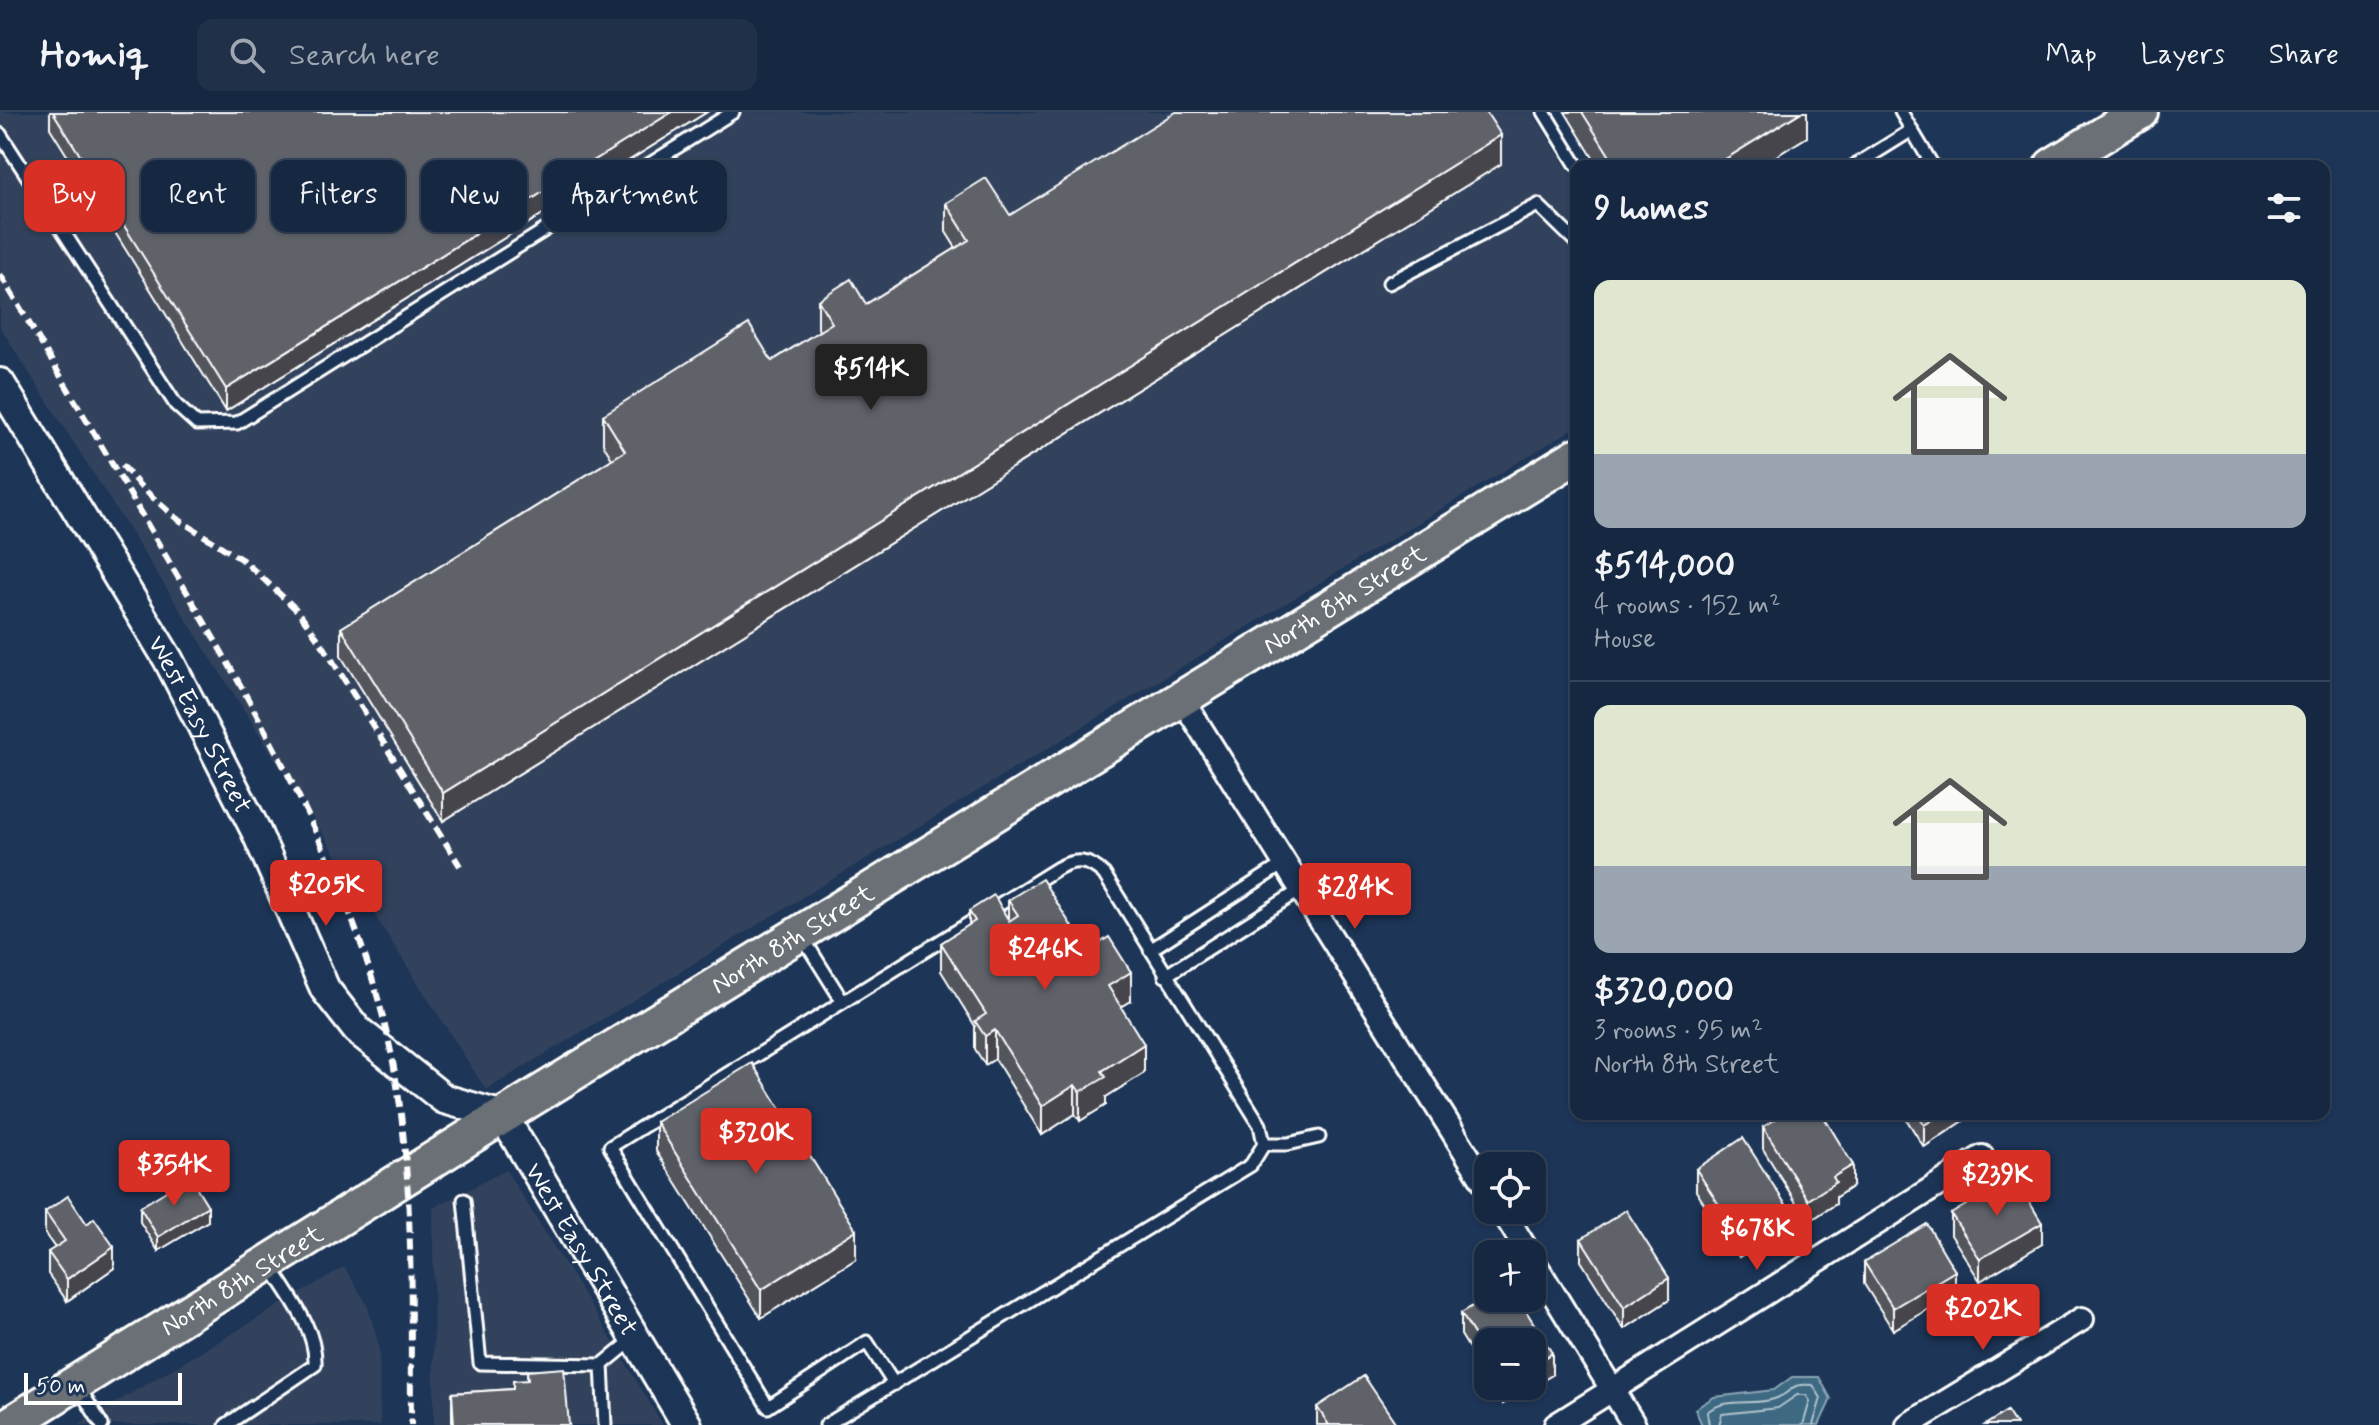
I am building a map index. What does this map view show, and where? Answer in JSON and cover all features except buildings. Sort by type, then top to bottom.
[{"type":"main road","points":[[2062,160],[2140,112]]},
{"type":"main road","name":"North 8th Street","points":[[17,1423],[503,1116],[1570,460]]},
{"type":"street","name":"West Easy Street","points":[[0,383],[168,659],[255,829],[325,989],[357,1030],[444,1099],[503,1116],[687,1425]]},
{"type":"street","points":[[1182,699],[1474,1165]]},
{"type":"street","points":[[1556,1425],[1982,1157]]},
{"type":"street","points":[[1546,1280],[1634,1425]]},
{"type":"street","points":[[1908,1425],[2082,1319]]},
{"type":"lane","points":[[0,134],[176,405],[197,424],[237,423],[733,112]]},
{"type":"lane","points":[[1544,112],[1573,160]]},
{"type":"lane","points":[[1901,112],[1930,160]]},
{"type":"lane","points":[[1864,160],[1912,130]]},
{"type":"lane","points":[[1389,283],[1538,205],[1570,236]]},
{"type":"lane","points":[[826,1425],[894,1384],[1251,1165],[1264,1144],[1260,1125],[1104,874],[1087,862],[1068,862],[610,1147],[768,1407],[867,1342],[894,1384]]},
{"type":"lane","points":[[1150,950],[1285,863]]},
{"type":"lane","points":[[1165,976],[1302,889]]},
{"type":"lane","points":[[800,933],[843,1002]]},
{"type":"lane","points":[[1264,1144],[1288,1144],[1319,1137]]},
{"type":"lane","points":[[464,1200],[480,1363],[602,1365],[635,1338]]},
{"type":"lane","points":[[226,1425],[315,1365],[316,1349],[309,1331],[269,1264]]},
{"type":"lane","points":[[602,1365],[605,1425]]},
{"type":"lane","points":[[76,1384],[102,1425]]},
{"type":"shaded area","points":[[0,112],[1532,112],[1570,173],[1570,431],[486,1090],[0,327]]},
{"type":"shaded area","points":[[506,1170],[663,1425],[434,1425],[433,1208]]},
{"type":"shaded area","points":[[344,1267],[367,1304],[379,1346],[380,1425],[78,1425]]},
{"type":"water","points":[[1792,1377],[1819,1377],[1831,1399],[1819,1425],[1702,1425],[1695,1409],[1714,1397],[1774,1390]]},
{"type":"railway","points":[[0,274],[242,687],[305,808],[357,934],[378,998],[393,1062],[405,1152],[410,1243],[411,1425]]},
{"type":"railway","points":[[122,465],[176,518],[244,561],[298,611],[324,647],[460,866]]}]
